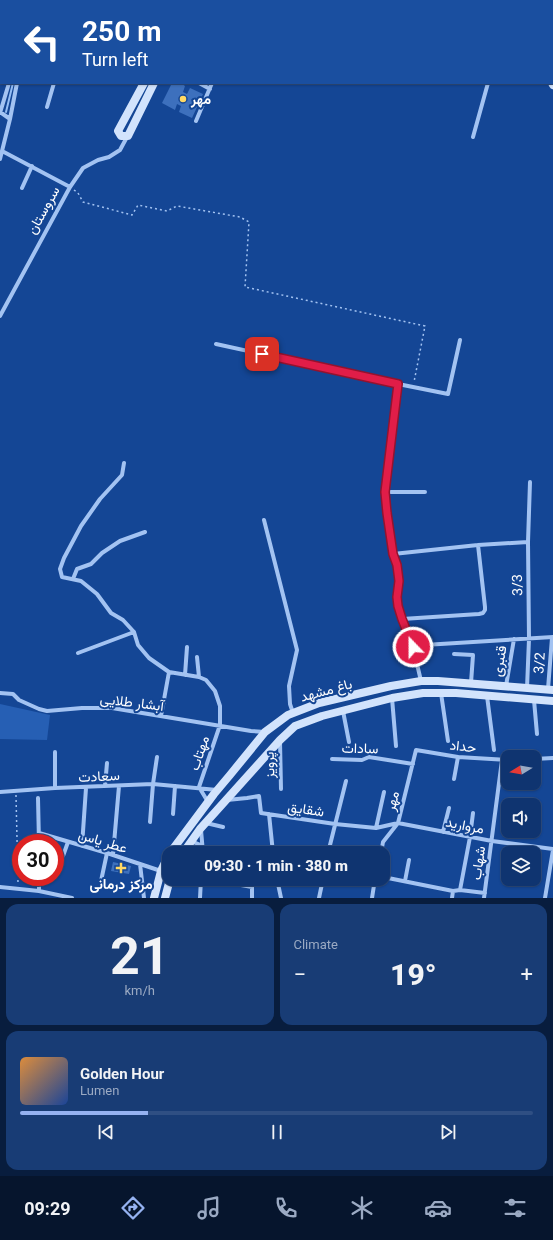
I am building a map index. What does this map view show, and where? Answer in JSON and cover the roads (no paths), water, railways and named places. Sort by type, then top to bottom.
[{"type":"main road","points":[[128,136],[121,136],[118,131],[143,84]]},
{"type":"main road","name":"سروستان","points":[[128,136],[154,84]]},
{"type":"main road","name":"باغ مشهد","points":[[176,846],[217,790],[266,732],[293,713],[319,703],[391,686],[421,681],[438,680],[551,690]]},
{"type":"main road","name":"باغ مشهد","points":[[188,846],[240,784],[280,740],[295,726],[343,710],[392,698],[423,693],[553,701]]},
{"type":"main road","points":[[243,759],[244,765],[249,769],[254,769]]},
{"type":"main road","points":[[230,775],[239,775],[241,778],[240,784]]},
{"type":"main road","name":"باغ مشهد","points":[[154,898],[161,871]]},
{"type":"main road","points":[[165,898],[168,886]]},
{"type":"street","points":[[9,84],[0,113],[10,119]]},
{"type":"street","points":[[0,159],[17,84]]},
{"type":"street","points":[[47,107],[54,84]]},
{"type":"street","points":[[201,84],[210,89]]},
{"type":"street","points":[[196,121],[212,84]]},
{"type":"street","points":[[473,138],[488,84]]},
{"type":"street","name":"سروستان","points":[[0,316],[82,168],[98,160],[109,157],[120,150],[128,136]]},
{"type":"street","points":[[2,151],[70,188]]},
{"type":"street","points":[[22,188],[32,166]]},
{"type":"street","points":[[216,344],[448,394],[460,340]]},
{"type":"street","points":[[398,384],[385,492],[393,554],[397,565],[399,581],[397,597],[402,619],[413,647],[421,681]]},
{"type":"street","points":[[124,463],[122,475],[100,499],[81,526],[64,558],[60,569],[62,577],[81,581],[97,594],[111,613],[123,620],[134,632],[138,645],[149,658],[169,672],[199,677],[197,657]]},
{"type":"street","name":"3/3","points":[[527,688],[529,639],[528,542],[530,482]]},
{"type":"street","points":[[385,492],[425,492]]},
{"type":"street","points":[[264,520],[297,650],[289,686],[290,704],[293,713]]},
{"type":"street","points":[[73,579],[77,569],[91,564],[102,553],[120,541],[145,532]]},
{"type":"street","points":[[393,554],[528,542]]},
{"type":"street","points":[[402,619],[483,613],[485,607],[478,546]]},
{"type":"street","points":[[78,653],[134,632]]},
{"type":"street","points":[[413,647],[514,639],[552,638]]},
{"type":"street","name":"3/2","points":[[551,690],[552,638]]},
{"type":"street","name":"قنبری","points":[[506,687],[514,639]]},
{"type":"street","points":[[185,675],[186,647]]},
{"type":"street","points":[[454,654],[473,655],[471,683]]},
{"type":"street","points":[[161,716],[169,672]]},
{"type":"street","name":"مهتاب","points":[[199,677],[206,680],[215,691],[220,706],[220,725],[199,788]]},
{"type":"street","name":"آبشار طلایی","points":[[0,693],[13,694],[19,700],[47,711],[82,708],[112,708],[251,731],[266,732]]},
{"type":"street","points":[[441,693],[448,741]]},
{"type":"street","points":[[487,696],[494,750]]},
{"type":"street","points":[[392,698],[396,746]]},
{"type":"street","points":[[534,699],[537,734]]},
{"type":"street","points":[[343,710],[349,742]]},
{"type":"street","name":"پرویز","points":[[280,740],[281,789]]},
{"type":"street","name":"حداد","points":[[416,750],[458,757],[501,760]]},
{"type":"street","name":"مهر","points":[[382,846],[383,842],[398,823],[416,750]]},
{"type":"street","points":[[55,752],[55,788]]},
{"type":"street","points":[[150,822],[157,757]]},
{"type":"street","name":"سادات","points":[[332,759],[362,760],[369,757],[413,764]]},
{"type":"street","points":[[454,780],[458,757]]},
{"type":"street","points":[[541,759],[553,758]]},
{"type":"street","points":[[105,786],[107,763]]},
{"type":"street","name":"شهاب","points":[[484,896],[501,768]]},
{"type":"street","points":[[330,846],[346,780]]},
{"type":"street","name":"سعادت","points":[[0,792],[153,784],[217,790]]},
{"type":"street","points":[[112,855],[119,786]]},
{"type":"street","points":[[173,814],[175,786]]},
{"type":"street","points":[[82,846],[86,788]]},
{"type":"street","points":[[199,788],[208,802]]},
{"type":"street","points":[[376,828],[384,792]]},
{"type":"street","name":"شقایق","points":[[226,800],[259,796],[261,813],[335,824],[376,828],[398,823]]},
{"type":"street","points":[[38,798],[39,833]]},
{"type":"street","points":[[443,832],[449,808]]},
{"type":"street","points":[[460,890],[473,813]]},
{"type":"street","points":[[269,814],[272,846]]},
{"type":"street","name":"مروارید","points":[[398,823],[492,841],[553,849]]},
{"type":"street","points":[[191,841],[202,846],[203,826],[223,827]]},
{"type":"street","name":"عطر یاس","points":[[39,833],[161,871]]},
{"type":"street","points":[[64,853],[68,842]]},
{"type":"street","points":[[545,898],[553,849]]},
{"type":"street","points":[[101,881],[107,853]]},
{"type":"street","points":[[405,881],[409,860]]},
{"type":"street","points":[[140,864],[144,898]]},
{"type":"street","points":[[390,878],[453,891],[460,890],[484,896]]},
{"type":"street","points":[[0,886],[39,891],[72,898]]},
{"type":"street","points":[[39,886],[39,891]]},
{"type":"street","points":[[200,898],[201,886]]},
{"type":"street","points":[[246,886],[252,887],[252,898]]},
{"type":"street","points":[[278,886],[281,898]]},
{"type":"street","points":[[319,898],[322,886]]},
{"type":"street","points":[[372,898],[374,886]]},
{"type":"street","points":[[452,898],[453,891]]},
{"type":"waterway","points":[[6,112],[13,84]]},
{"type":"place","name":"مهر","points":[[183,99]]},
{"type":"place","name":"مرکز درمانی","points":[[121,868]]}]
